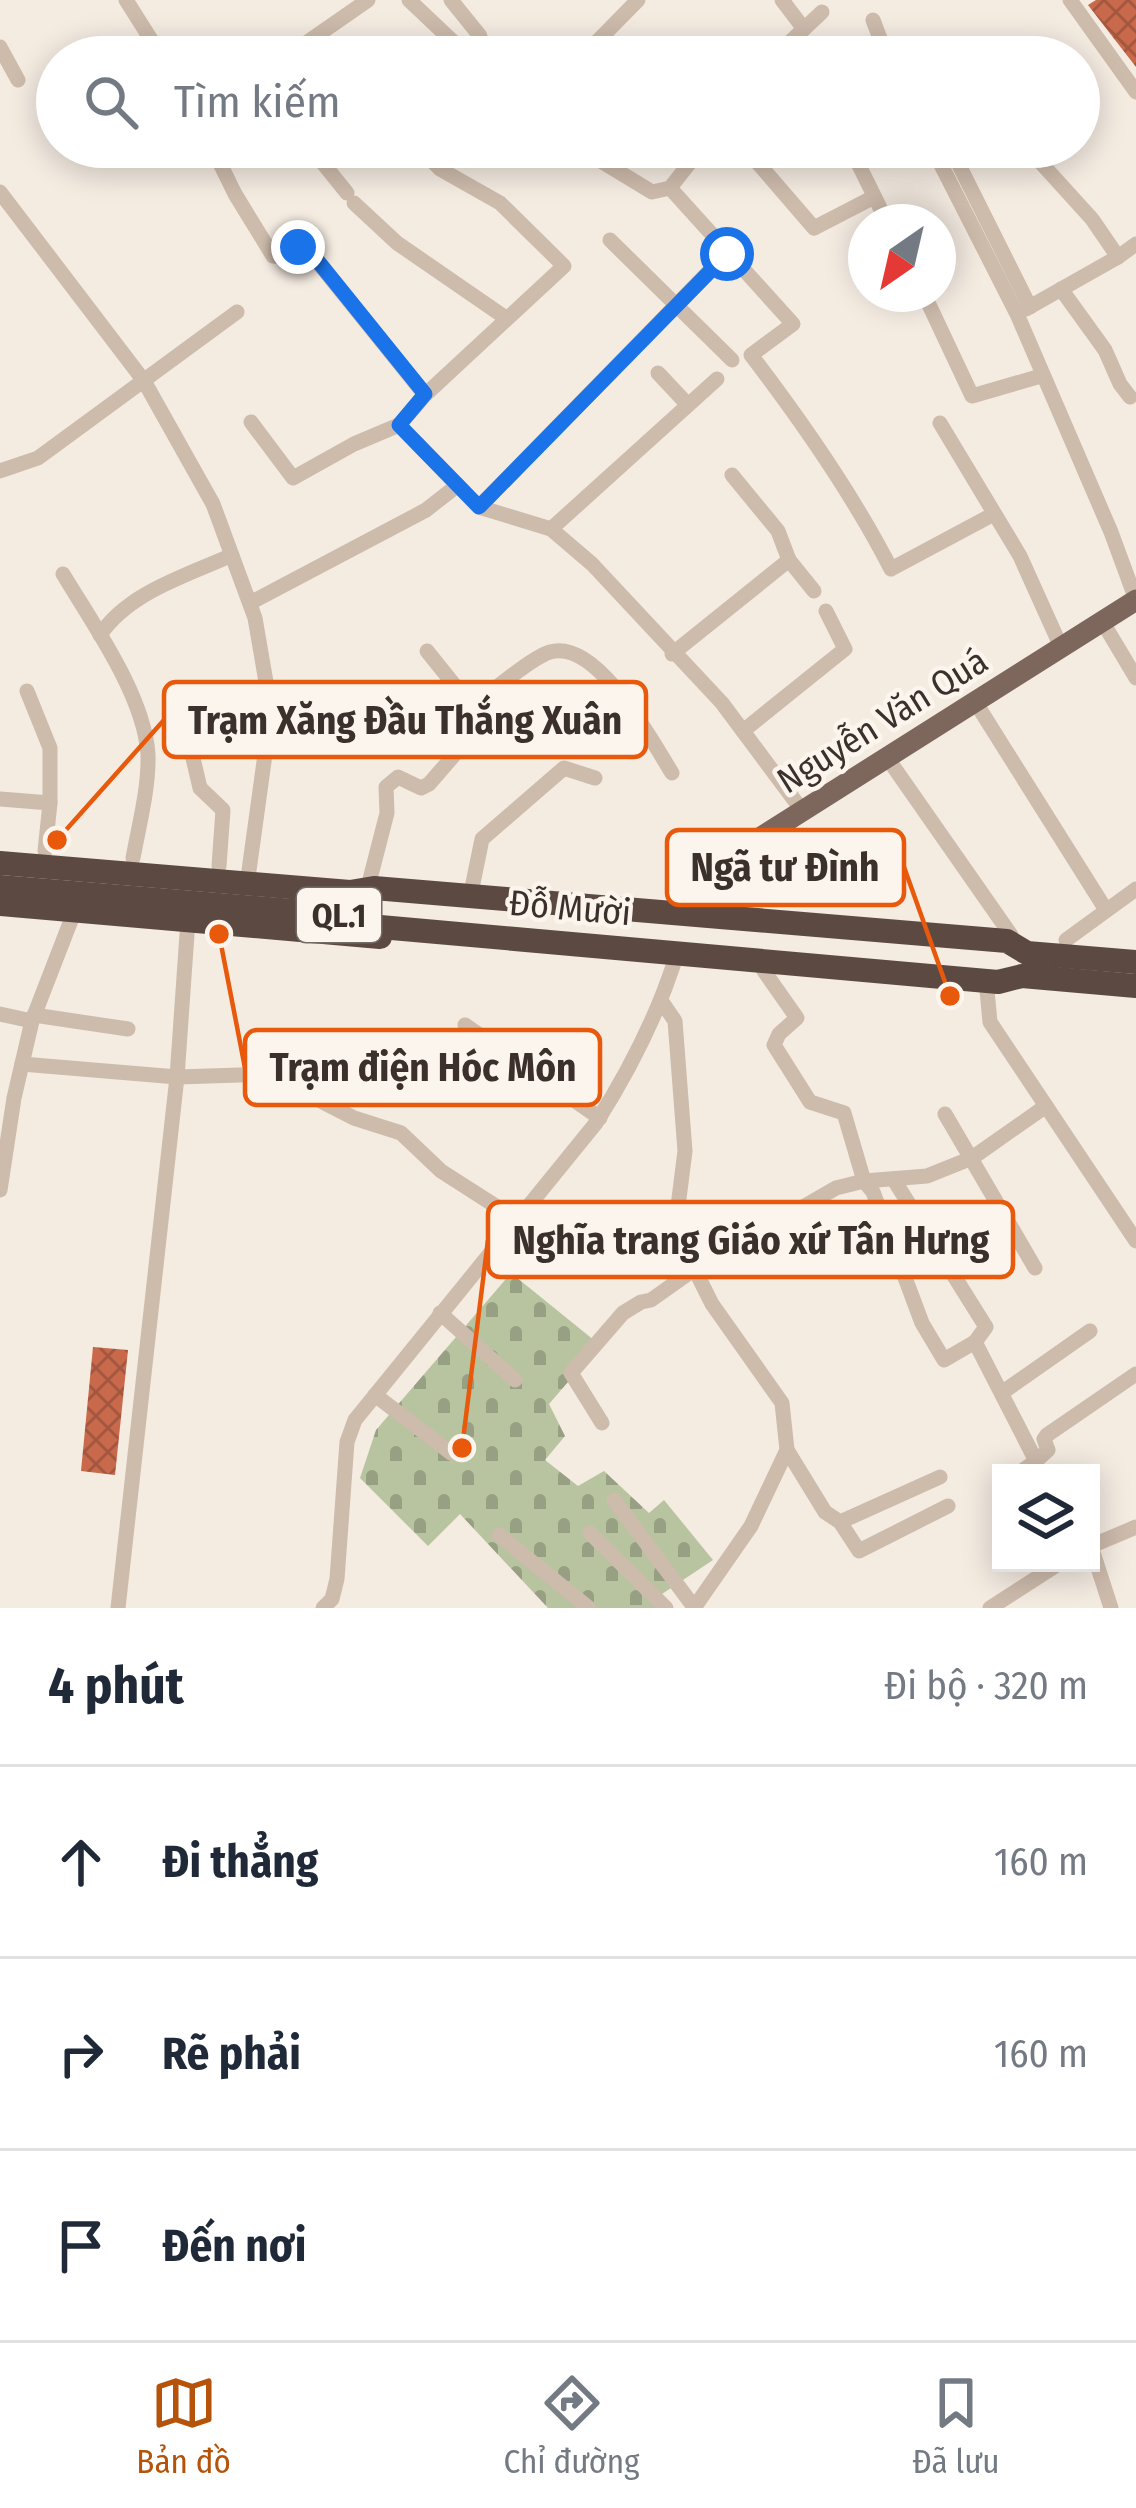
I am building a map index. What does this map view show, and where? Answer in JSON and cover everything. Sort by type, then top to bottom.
[{"type":"highway","name":"Đỗ Mười","points":[[0,847],[219,866],[248,876],[350,892],[374,888],[1136,946]]},
{"type":"highway","name":"Đỗ Mười","points":[[0,863],[370,879],[1007,941],[1027,953],[1136,962]]},
{"type":"highway","name":"Đỗ Mười","points":[[0,886],[353,916],[369,926],[1136,1002]]},
{"type":"highway","name":"Đỗ Mười","points":[[0,904],[675,958]]},
{"type":"highway","name":"Đỗ Mười","points":[[762,966],[998,982],[1022,976],[1136,986]]},
{"type":"main road","name":"Nguyễn Văn Quá","points":[[675,910],[686,886],[1136,600]]},
{"type":"street","points":[[126,0],[149,36]]},
{"type":"street","points":[[316,36],[368,0]]},
{"type":"street","points":[[409,0],[447,36]]},
{"type":"street","points":[[452,0],[480,35]]},
{"type":"street","points":[[603,36],[638,0]]},
{"type":"street","points":[[782,0],[804,29]]},
{"type":"street","points":[[1070,0],[1096,36]]},
{"type":"street","points":[[796,36],[823,12]]},
{"type":"street","points":[[873,20],[879,36]]},
{"type":"street","points":[[1100,42],[1136,92]]},
{"type":"street","points":[[0,47],[18,80]]},
{"type":"street","points":[[224,168],[273,256],[284,257],[298,247],[313,255],[425,394]]},
{"type":"street","points":[[327,168],[397,243],[506,317]]},
{"type":"street","points":[[251,422],[293,478],[399,425],[425,394],[564,266],[500,203],[439,168]]},
{"type":"street","points":[[612,168],[652,192],[670,188],[686,168]]},
{"type":"street","points":[[762,168],[814,228],[874,197]]},
{"type":"street","points":[[860,168],[878,204]]},
{"type":"street","points":[[944,168],[1024,310]]},
{"type":"street","points":[[960,168],[1024,310],[1041,376],[1136,600]]},
{"type":"street","points":[[1046,168],[1092,219],[1118,257]]},
{"type":"street","points":[[670,188],[794,324],[752,355],[809,434],[891,569],[994,514]]},
{"type":"street","points":[[0,192],[144,382],[213,504],[250,603],[266,666],[271,711],[248,876]]},
{"type":"street","points":[[610,240],[732,359]]},
{"type":"street","points":[[1024,310],[1136,244]]},
{"type":"street","points":[[479,507],[727,254]]},
{"type":"street","points":[[1060,289],[1105,350],[1125,390],[1136,375]]},
{"type":"street","points":[[0,471],[38,458],[237,312]]},
{"type":"street","points":[[932,312],[972,396],[1041,376]]},
{"type":"street","points":[[658,373],[688,406]]},
{"type":"street","points":[[551,529],[717,379]]},
{"type":"street","points":[[940,423],[1020,556],[1061,647]]},
{"type":"street","points":[[399,425],[479,507],[551,529],[626,599],[743,731],[801,809]]},
{"type":"street","points":[[732,475],[778,531],[789,560],[814,591]]},
{"type":"street","points":[[250,603],[426,511],[458,485]]},
{"type":"street","points":[[100,635],[135,599],[232,555]]},
{"type":"street","points":[[672,654],[789,560]]},
{"type":"street","points":[[63,574],[100,635],[140,718],[148,755],[133,858]]},
{"type":"street","points":[[743,731],[845,649],[826,611]]},
{"type":"street","points":[[1102,621],[1136,678]]},
{"type":"street","points":[[370,879],[387,813],[386,787],[398,777],[421,788],[429,784],[475,731],[472,706],[427,651]]},
{"type":"street","points":[[472,706],[549,652],[567,652],[621,692],[672,773]]},
{"type":"street","points":[[28,691],[50,748],[45,851]]},
{"type":"street","points":[[974,700],[1106,910]]},
{"type":"street","points":[[188,737],[200,788],[223,810],[219,866]]},
{"type":"street","points":[[886,756],[1011,935]]},
{"type":"street","points":[[472,888],[482,839],[514,808],[564,768],[595,778]]},
{"type":"street","points":[[0,799],[50,803]]},
{"type":"street","points":[[1066,940],[1136,889]]},
{"type":"street","points":[[0,1190],[33,1018],[75,910]]},
{"type":"street","points":[[118,1608],[177,1077],[188,920]]},
{"type":"street","points":[[333,1605],[347,1442],[356,1420],[600,1118],[630,1071],[662,1001],[675,958]]},
{"type":"street","points":[[762,966],[797,1018],[774,1046],[810,1102],[844,1113],[864,1181],[873,1192],[922,1323],[944,1360],[975,1342],[985,1330],[894,1180]]},
{"type":"street","points":[[987,990],[990,1022],[1136,1240]]},
{"type":"street","points":[[662,1001],[675,1021],[685,1151],[675,1230],[692,1271],[782,1403],[787,1450],[825,1512],[840,1522],[859,1551],[948,1506]]},
{"type":"street","points":[[0,1014],[128,1029]]},
{"type":"street","points":[[465,1025],[600,1118]]},
{"type":"street","points":[[22,1064],[177,1077],[268,1074],[354,1118],[401,1133],[441,1171],[519,1221]]},
{"type":"street","points":[[602,1423],[572,1378],[572,1370],[623,1312],[651,1300],[836,1188],[927,1176],[972,1158],[1046,1106]]},
{"type":"street","points":[[945,1114],[1035,1268]]},
{"type":"street","points":[[803,1207],[830,1262]]},
{"type":"street","points":[[440,1313],[515,1380]]},
{"type":"street","points":[[1003,1391],[1090,1330]]},
{"type":"street","points":[[975,1342],[1036,1461]]},
{"type":"street","points":[[1032,1464],[1048,1450],[1047,1435],[1136,1374]]},
{"type":"street","points":[[375,1395],[451,1453]]},
{"type":"street","points":[[614,1500],[694,1608],[752,1526],[787,1450]]},
{"type":"street","points":[[840,1522],[940,1477]]},
{"type":"street","points":[[1100,1542],[1136,1527]]},
{"type":"street","points":[[590,1533],[666,1608]]},
{"type":"street","points":[[500,1535],[589,1608]]},
{"type":"street","points":[[989,1608],[1046,1572]]},
{"type":"street","points":[[1100,1572],[1112,1608]]},
{"type":"green space","points":[[511,1273],[600,1345],[549,1404],[565,1436],[545,1460],[578,1486],[604,1471],[649,1513],[664,1500],[713,1560],[653,1600],[659,1608],[548,1608],[460,1514],[428,1546],[360,1478],[376,1430]]},
{"type":"building","points":[[1096,0],[1136,0],[1136,67],[1088,5]]},
{"type":"building","points":[[93,1347],[128,1350],[115,1475],[81,1471]]},
{"type":"place","name":"Trạm Xăng Đầu Thắng Xuân","points":[[57,840]]},
{"type":"place","name":"Trạm điện Hóc Môn","points":[[219,934]]},
{"type":"place","name":"Ngã tư Đình","points":[[950,996]]},
{"type":"place","name":"Nghĩa trang Giáo xứ Tân Hưng","points":[[462,1448]]},
{"type":"route","points":[[298,247],[313,255],[425,394],[399,425],[479,507],[727,254]]}]
